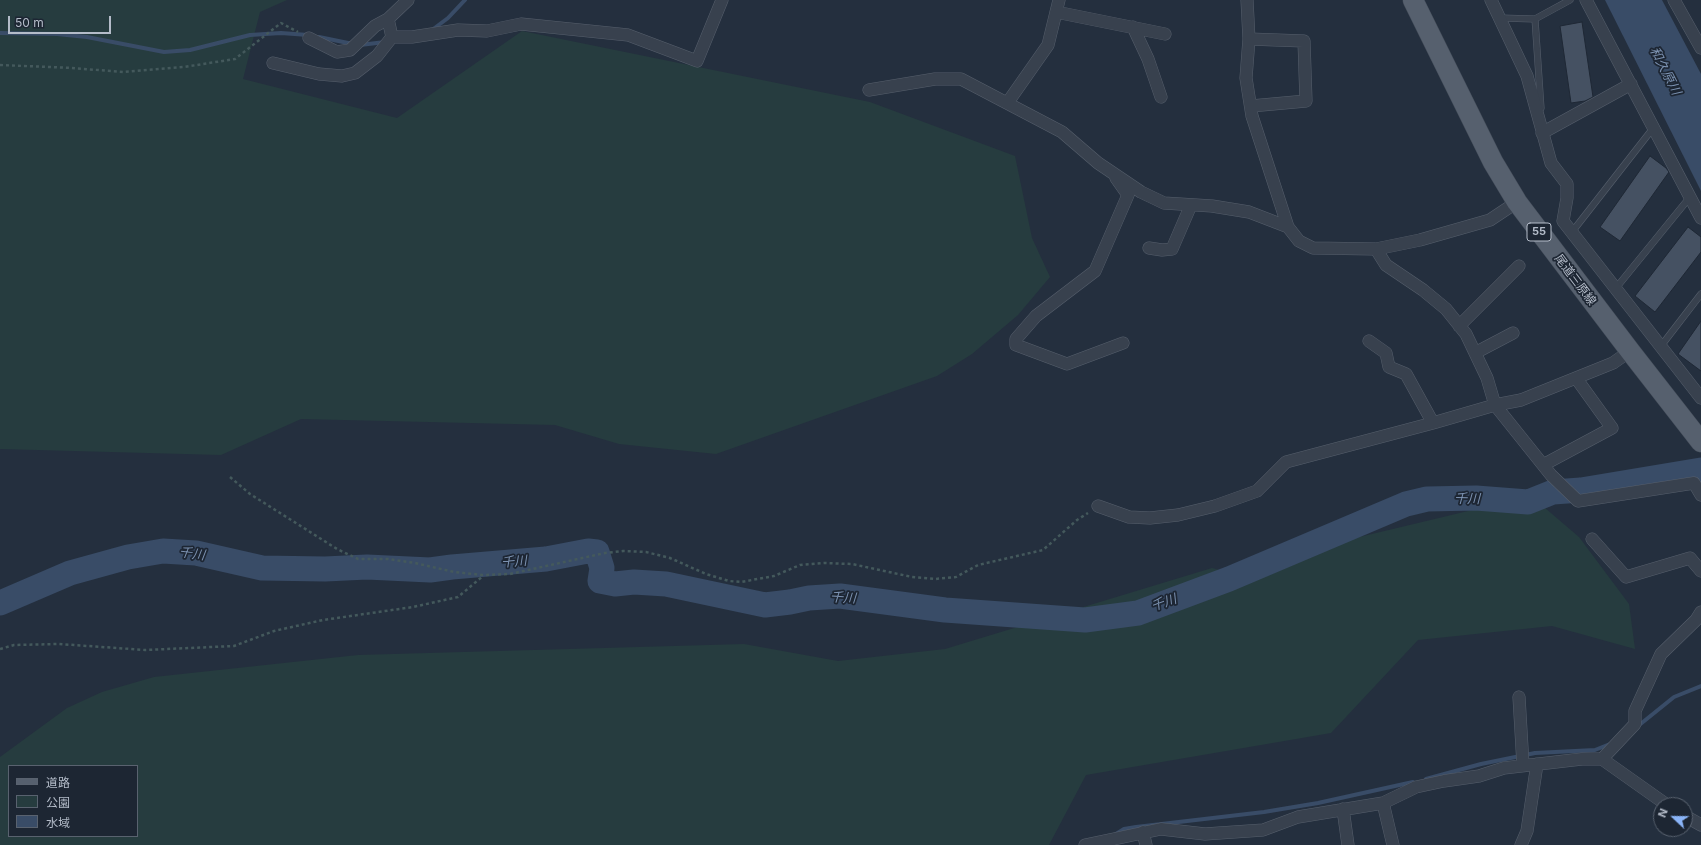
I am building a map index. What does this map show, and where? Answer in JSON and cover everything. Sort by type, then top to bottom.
[{"type":"main road","name":"尾道三原線","points":[[1413,0],[1493,162],[1517,202],[1701,442]]},
{"type":"street","points":[[309,38],[337,52],[350,50],[375,26],[388,19],[408,0]]},
{"type":"street","points":[[392,36],[412,37],[458,30],[486,31],[521,24],[628,35],[697,61],[722,0]]},
{"type":"street","points":[[1247,0],[1249,39],[1246,78],[1252,116],[1288,227],[1299,241],[1313,248],[1376,249],[1420,240],[1490,220],[1517,202]]},
{"type":"street","points":[[1491,0],[1527,76],[1550,162],[1567,184],[1567,198],[1563,221],[1701,398]]},
{"type":"street","points":[[1586,0],[1632,84],[1701,218]]},
{"type":"street","points":[[1674,0],[1701,48]]},
{"type":"street","points":[[1008,102],[1048,45],[1058,6],[1133,27],[1165,34]]},
{"type":"street","points":[[388,19],[392,36]]},
{"type":"street","points":[[1133,27],[1148,59],[1161,97]]},
{"type":"street","points":[[273,63],[319,74],[342,76],[355,73],[377,56],[392,36]]},
{"type":"street","points":[[1249,39],[1304,41],[1306,101],[1251,106]]},
{"type":"street","points":[[869,90],[935,79],[961,78],[1062,132],[1098,163],[1141,192],[1164,203],[1212,206],[1249,212],[1288,227]]},
{"type":"street","points":[[1542,133],[1632,84]]},
{"type":"street","points":[[1111,172],[1128,195],[1095,272],[1036,316],[1016,339],[1016,345],[1067,364],[1123,343]]},
{"type":"street","points":[[1149,248],[1162,250],[1172,249],[1191,204]]},
{"type":"street","points":[[1376,249],[1386,265],[1423,290],[1446,309],[1466,334],[1487,378],[1496,405],[1543,465],[1578,501],[1694,483],[1701,495]]},
{"type":"street","points":[[1459,326],[1519,266]]},
{"type":"street","points":[[1475,353],[1513,333]]},
{"type":"street","points":[[1369,341],[1386,353],[1389,367],[1406,374],[1433,423]]},
{"type":"street","points":[[1098,506],[1129,517],[1150,518],[1178,515],[1215,506],[1257,491],[1286,462],[1496,405],[1521,400],[1613,363],[1630,351]]},
{"type":"street","points":[[1543,465],[1612,428],[1576,378]]},
{"type":"street","points":[[1592,539],[1626,576],[1690,558],[1701,571]]},
{"type":"street","points":[[1602,759],[1635,724],[1636,711],[1661,654],[1696,620],[1701,612]]},
{"type":"street","points":[[1519,697],[1523,766]]},
{"type":"street","points":[[1085,845],[1161,829],[1205,834],[1263,830],[1298,817],[1383,803],[1416,787],[1479,776],[1504,768],[1582,759],[1602,759],[1656,797]]},
{"type":"street","points":[[1521,845],[1527,831],[1537,764]]},
{"type":"street","points":[[1383,803],[1393,845]]},
{"type":"street","points":[[1343,809],[1348,845]]},
{"type":"street","points":[[1143,832],[1146,845]]},
{"type":"lane","points":[[1500,18],[1535,19],[1570,0]]},
{"type":"lane","points":[[1535,19],[1542,133]]},
{"type":"lane","points":[[1572,232],[1654,127]]},
{"type":"lane","points":[[1616,288],[1690,197]]},
{"type":"lane","points":[[1661,346],[1701,294]]},
{"type":"path","points":[[0,65],[123,72],[184,67],[236,59],[281,23],[309,38]]},
{"type":"path","points":[[230,477],[250,494],[337,549],[358,559],[388,559],[454,572],[483,575],[510,574],[605,553],[623,551],[646,552],[670,558],[706,574],[729,581],[741,582],[774,576],[800,565],[824,563],[852,564],[912,577],[935,579],[956,576],[978,565],[1043,550],[1077,520],[1098,506]]},
{"type":"path","points":[[0,649],[14,645],[59,644],[144,650],[234,646],[274,630],[323,620],[413,607],[458,597],[483,575]]},
{"type":"green space","points":[[0,0],[287,0],[260,12],[243,79],[397,118],[522,31],[870,102],[1015,156],[1032,238],[1050,277],[1018,315],[972,354],[937,376],[716,454],[619,444],[555,425],[301,419],[221,455],[0,449]]},
{"type":"green space","points":[[1531,496],[1579,537],[1629,604],[1635,649],[1552,626],[1418,640],[1331,733],[1086,775],[1049,845],[0,845],[0,757],[67,708],[102,692],[154,677],[358,655],[744,644],[838,661],[945,649],[1212,568],[1245,577],[1351,539]]},
{"type":"water","name":"和久原川","points":[[1605,0],[1662,0],[1701,74],[1701,191]]},
{"type":"building","points":[[1582,22],[1593,97],[1585,101],[1571,103],[1560,26]]},
{"type":"building","points":[[1650,156],[1669,172],[1620,241],[1600,227]]},
{"type":"building","points":[[1688,227],[1701,237],[1701,252],[1655,312],[1635,296]]},
{"type":"building","points":[[1701,321],[1701,371],[1678,354]]},
{"type":"waterway","points":[[432,30],[448,18],[465,0]]},
{"type":"waterway","points":[[0,33],[57,34],[87,37],[164,52],[190,50],[250,35],[281,33],[308,35]]},
{"type":"waterway","points":[[319,37],[353,44]]},
{"type":"waterway","points":[[360,45],[385,42]]},
{"type":"waterway","name":"千川","points":[[0,603],[70,573],[128,557],[163,551],[196,553],[262,568],[325,569],[367,567],[430,570],[546,559],[588,551],[597,552],[602,568],[600,581],[615,584],[634,582],[666,584],[765,605],[809,598],[840,596],[945,610],[1085,620],[1138,613],[1229,579],[1406,504],[1427,499],[1476,498],[1528,502],[1553,492],[1581,490],[1701,470]]},
{"type":"waterway","points":[[1638,726],[1674,697],[1701,686]]},
{"type":"waterway","points":[[1426,779],[1481,764],[1535,753],[1595,750],[1610,744]]},
{"type":"waterway","points":[[1116,834],[1124,829],[1136,827],[1264,812],[1318,803],[1413,782]]}]
